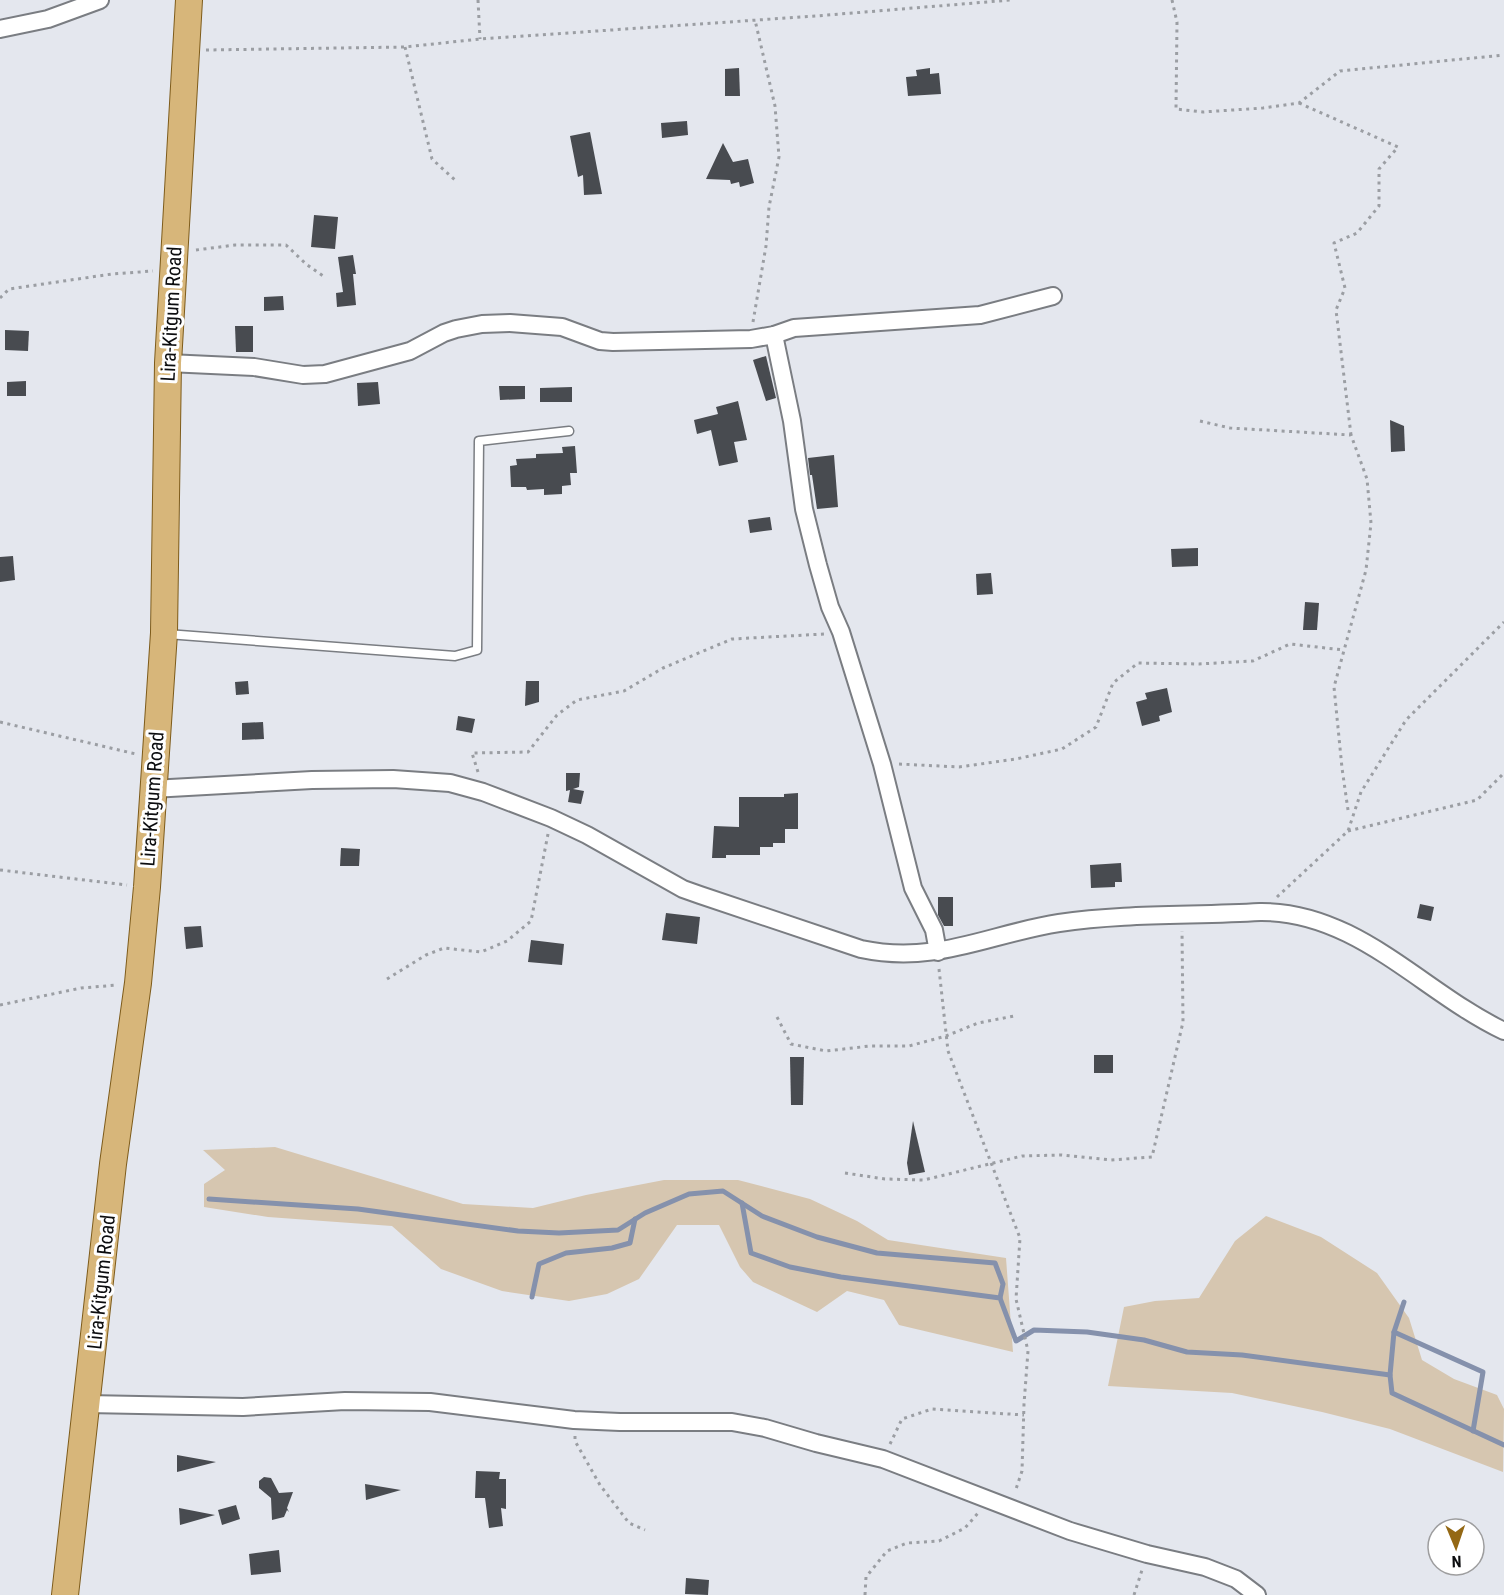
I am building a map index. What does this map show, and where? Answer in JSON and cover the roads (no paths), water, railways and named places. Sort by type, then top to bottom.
[{"type":"main road","name":"Lira-Kitgum Road","points":[[65,1595],[113,1164],[138,983],[147,887],[164,633],[168,363],[189,0]]},
{"type":"street","points":[[0,29],[48,19],[100,0]]},
{"type":"street","points":[[168,363],[254,367],[303,375],[325,374],[410,351],[444,333],[482,324],[510,323],[562,327],[593,339],[613,342],[751,339],[774,335],[794,328],[980,315],[1053,296]]},
{"type":"street","points":[[774,335],[792,421],[804,509],[830,607],[841,632],[882,764],[913,888],[934,930],[938,952]]},
{"type":"street","points":[[152,789],[312,780],[393,779],[450,783],[483,792],[551,818],[588,835],[683,889],[700,896],[861,949],[899,954],[938,952],[1060,923],[1260,912],[1297,915],[1369,944],[1466,1010],[1504,1031]]},
{"type":"street","points":[[87,1404],[243,1407],[345,1401],[430,1402],[574,1420],[732,1422],[765,1428],[883,1459],[1070,1531],[1147,1554],[1205,1567],[1236,1579],[1257,1595]]},
{"type":"lane","points":[[164,633],[455,656],[477,650],[479,441],[569,431]]},
{"type":"waterway","points":[[209,1199],[358,1209],[518,1231],[559,1233],[618,1230],[645,1213],[689,1194],[723,1191],[762,1216],[817,1237],[877,1253],[995,1263],[1003,1284],[1000,1298]]},
{"type":"waterway","points":[[742,1203],[751,1253],[790,1267],[841,1277],[1000,1298],[1016,1341],[1034,1330],[1087,1332],[1144,1340],[1187,1352],[1242,1355],[1390,1375],[1392,1393],[1504,1445]]},
{"type":"waterway","points":[[532,1297],[539,1264],[566,1253],[612,1248],[630,1243],[635,1219]]},
{"type":"waterway","points":[[1390,1375],[1394,1332],[1404,1302]]},
{"type":"waterway","points":[[1394,1332],[1483,1372],[1473,1431]]}]
